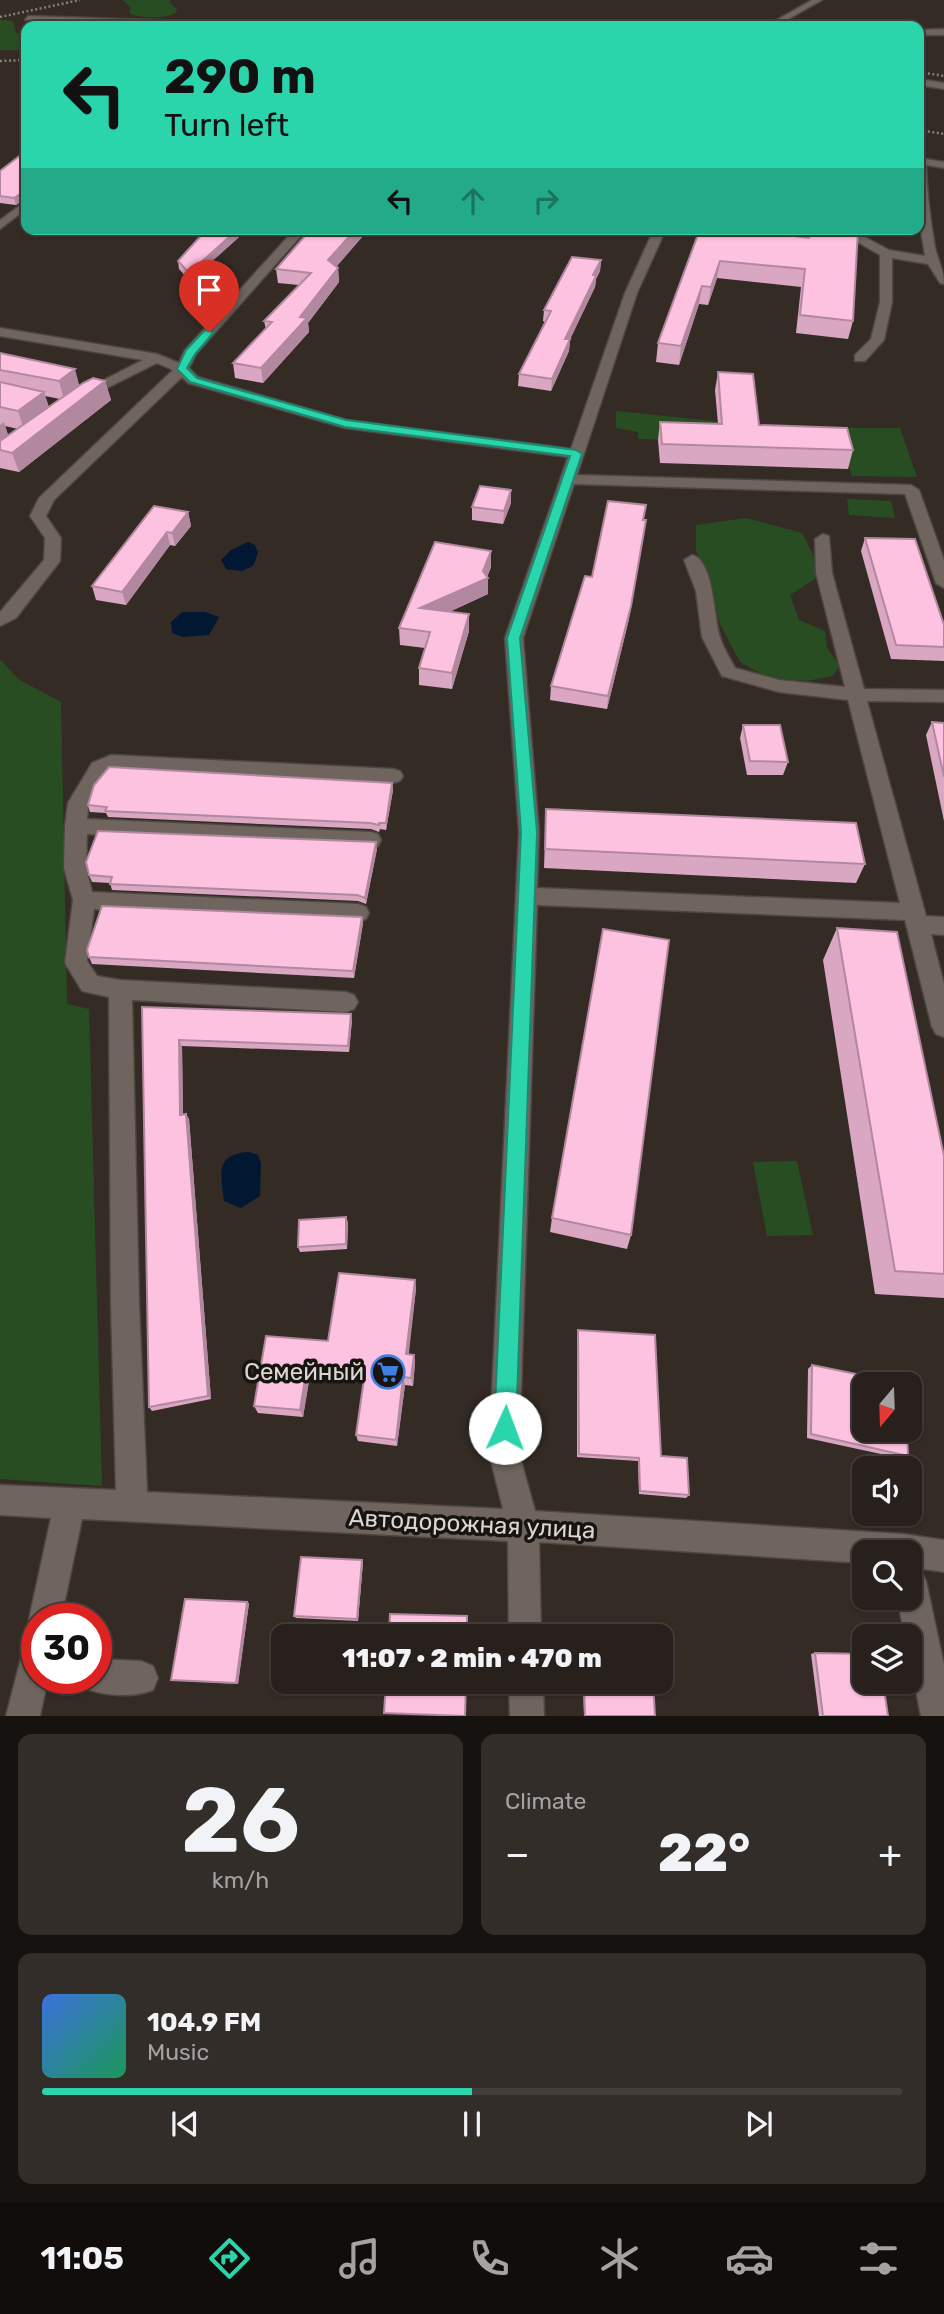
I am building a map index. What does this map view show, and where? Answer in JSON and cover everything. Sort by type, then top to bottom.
[{"type":"street","points":[[778,21],[818,0]]},
{"type":"street","points":[[28,18],[118,21]]},
{"type":"street","points":[[924,33],[944,32]]},
{"type":"street","points":[[924,162],[944,164]]},
{"type":"street","points":[[0,226],[21,208]]},
{"type":"street","points":[[924,216],[932,261],[944,280]]},
{"type":"street","points":[[0,620],[10,614],[52,561],[53,538],[38,516],[47,498],[182,369],[190,353],[296,235]]},
{"type":"street","points":[[525,1624],[523,1526],[504,1453],[529,832],[514,638],[631,293],[657,235]]},
{"type":"street","points":[[852,235],[886,253],[932,261]]},
{"type":"street","points":[[860,358],[877,340],[886,302],[886,253]]},
{"type":"street","points":[[0,332],[157,358],[182,369],[193,380],[345,424],[576,454]]},
{"type":"street","points":[[67,408],[82,397],[157,358]]},
{"type":"street","points":[[568,479],[911,490],[944,583]]},
{"type":"street","points":[[823,539],[824,573],[944,1027]]},
{"type":"street","points":[[692,560],[704,591],[710,637],[727,672],[779,686],[857,695],[944,696]]},
{"type":"street","points":[[346,1002],[120,990],[90,984],[75,962],[84,900],[75,868],[78,803],[99,768],[111,762],[393,776]]},
{"type":"street","points":[[75,826],[371,841]]},
{"type":"street","points":[[526,896],[915,919],[944,926]]},
{"type":"street","points":[[84,900],[358,913]]},
{"type":"street","points":[[120,990],[125,1304],[132,1508]]},
{"type":"street","name":"Автодорожная улица","points":[[0,1500],[523,1526],[852,1556]]},
{"type":"street","points":[[48,1603],[69,1505]]},
{"type":"street","name":"Автодорожная улица","points":[[922,1559],[944,1556]]},
{"type":"street","points":[[916,1610],[938,1716]]},
{"type":"street","points":[[112,1677],[141,1678]]},
{"type":"street","points":[[23,1716],[28,1694]]},
{"type":"street","points":[[526,1694],[527,1716]]},
{"type":"green space","points":[[123,0],[172,0],[169,2],[177,9],[176,13],[165,16],[132,15],[129,12],[131,8]]},
{"type":"green space","points":[[0,20],[13,21],[16,33],[21,34],[21,50],[0,50]]},
{"type":"green space","points":[[616,411],[783,428],[900,428],[917,477],[852,476],[842,446],[638,439],[638,432],[616,428]]},
{"type":"green space","points":[[847,499],[891,501],[895,518],[849,515]]},
{"type":"green space","points":[[746,518],[802,533],[815,559],[815,579],[790,595],[799,620],[825,631],[827,648],[840,666],[832,676],[807,681],[769,678],[740,662],[720,624],[712,587],[696,551],[696,525]]},
{"type":"green space","points":[[0,659],[18,679],[61,702],[67,1004],[89,1009],[102,1486],[0,1479]]},
{"type":"green space","points":[[797,1161],[813,1235],[767,1236],[753,1162]]},
{"type":"water","points":[[248,542],[255,545],[258,553],[253,566],[242,571],[226,569],[221,560],[231,550]]},
{"type":"water","points":[[182,612],[205,612],[219,617],[209,635],[183,637],[172,633],[171,622]]},
{"type":"water","points":[[249,1152],[258,1155],[261,1163],[260,1196],[241,1208],[224,1201],[222,1168],[230,1157]]},
{"type":"building","points":[[21,155],[21,193],[14,198],[0,196],[0,171]]},
{"type":"building","points":[[202,235],[231,235],[189,273],[178,261]]},
{"type":"building","points":[[306,235],[351,235],[328,260],[338,268],[300,317],[307,318],[261,368],[233,363],[272,322],[264,321],[311,273],[276,269]]},
{"type":"building","points":[[698,235],[786,235],[809,238],[810,235],[858,235],[853,321],[800,315],[805,269],[720,261],[711,287],[702,286],[681,346],[658,343]]},
{"type":"building","points":[[572,257],[601,260],[565,339],[570,339],[552,379],[519,374],[551,311],[544,310]]},
{"type":"building","points":[[0,353],[75,369],[59,381],[0,370]]},
{"type":"building","points":[[718,372],[753,374],[759,425],[847,428],[853,450],[662,444],[660,422],[722,424]]},
{"type":"building","points":[[93,378],[105,381],[12,453],[0,450],[0,441]]},
{"type":"building","points":[[0,382],[44,392],[18,411],[0,407]]},
{"type":"building","points":[[480,486],[511,490],[504,511],[472,507]]},
{"type":"building","points":[[608,501],[646,505],[643,520],[646,520],[631,606],[608,696],[551,686],[585,576],[592,577]]},
{"type":"building","points":[[154,506],[188,512],[172,533],[167,532],[122,592],[92,586]]},
{"type":"building","points":[[865,538],[915,539],[944,625],[944,647],[896,645]]},
{"type":"building","points":[[435,542],[491,551],[483,571],[488,578],[420,608],[469,614],[452,673],[419,668],[430,632],[399,628]]},
{"type":"building","points":[[932,722],[944,723],[944,777]]},
{"type":"building","points":[[743,725],[780,725],[788,762],[750,761]]},
{"type":"building","points":[[109,767],[392,783],[386,823],[379,825],[105,811],[107,807],[88,805],[94,785]]},
{"type":"building","points":[[546,809],[856,823],[865,864],[545,849]]},
{"type":"building","points":[[98,831],[376,842],[365,898],[357,895],[110,884],[112,877],[89,875],[86,862]]},
{"type":"building","points":[[102,906],[362,917],[353,971],[89,957],[87,950]]},
{"type":"building","points":[[837,928],[897,932],[944,1156],[944,1274],[895,1271]]},
{"type":"building","points":[[603,929],[669,940],[631,1235],[552,1218]]},
{"type":"building","points":[[142,1007],[351,1014],[348,1046],[179,1040],[180,1115],[186,1114],[208,1396],[149,1407]]},
{"type":"building","points":[[346,1217],[346,1244],[298,1247],[299,1220]]},
{"type":"building","points":[[339,1273],[415,1280],[406,1354],[414,1355],[411,1378],[403,1377],[396,1440],[356,1435],[365,1372],[307,1367],[300,1410],[254,1406],[266,1336],[328,1341]]},
{"type":"building","points":[[578,1330],[655,1335],[661,1456],[687,1458],[689,1495],[640,1491],[639,1458],[579,1454]]},
{"type":"building","points":[[812,1365],[852,1373],[852,1442],[907,1442],[908,1456],[811,1434]]},
{"type":"building","points":[[301,1557],[362,1560],[357,1619],[294,1616]]},
{"type":"building","points":[[185,1599],[247,1602],[236,1683],[171,1680]]},
{"type":"building","points":[[390,1614],[467,1616],[467,1624],[390,1624]]},
{"type":"building","points":[[815,1653],[852,1654],[852,1694],[885,1694],[888,1716],[823,1716]]},
{"type":"building","points":[[385,1694],[466,1694],[465,1716],[384,1713]]},
{"type":"building","points":[[584,1694],[654,1694],[655,1716],[585,1716]]},
{"type":"railway","points":[[0,17],[80,0]]},
{"type":"railway","points":[[0,61],[21,60]]},
{"type":"railway","points":[[924,73],[944,76]]},
{"type":"railway","points":[[924,131],[944,134]]},
{"type":"place","name":"Семейный","points":[[388,1372]]},
{"type":"route","points":[[209,332],[190,353],[182,369],[193,380],[345,424],[576,454],[514,638],[529,832],[505,1428]]}]
